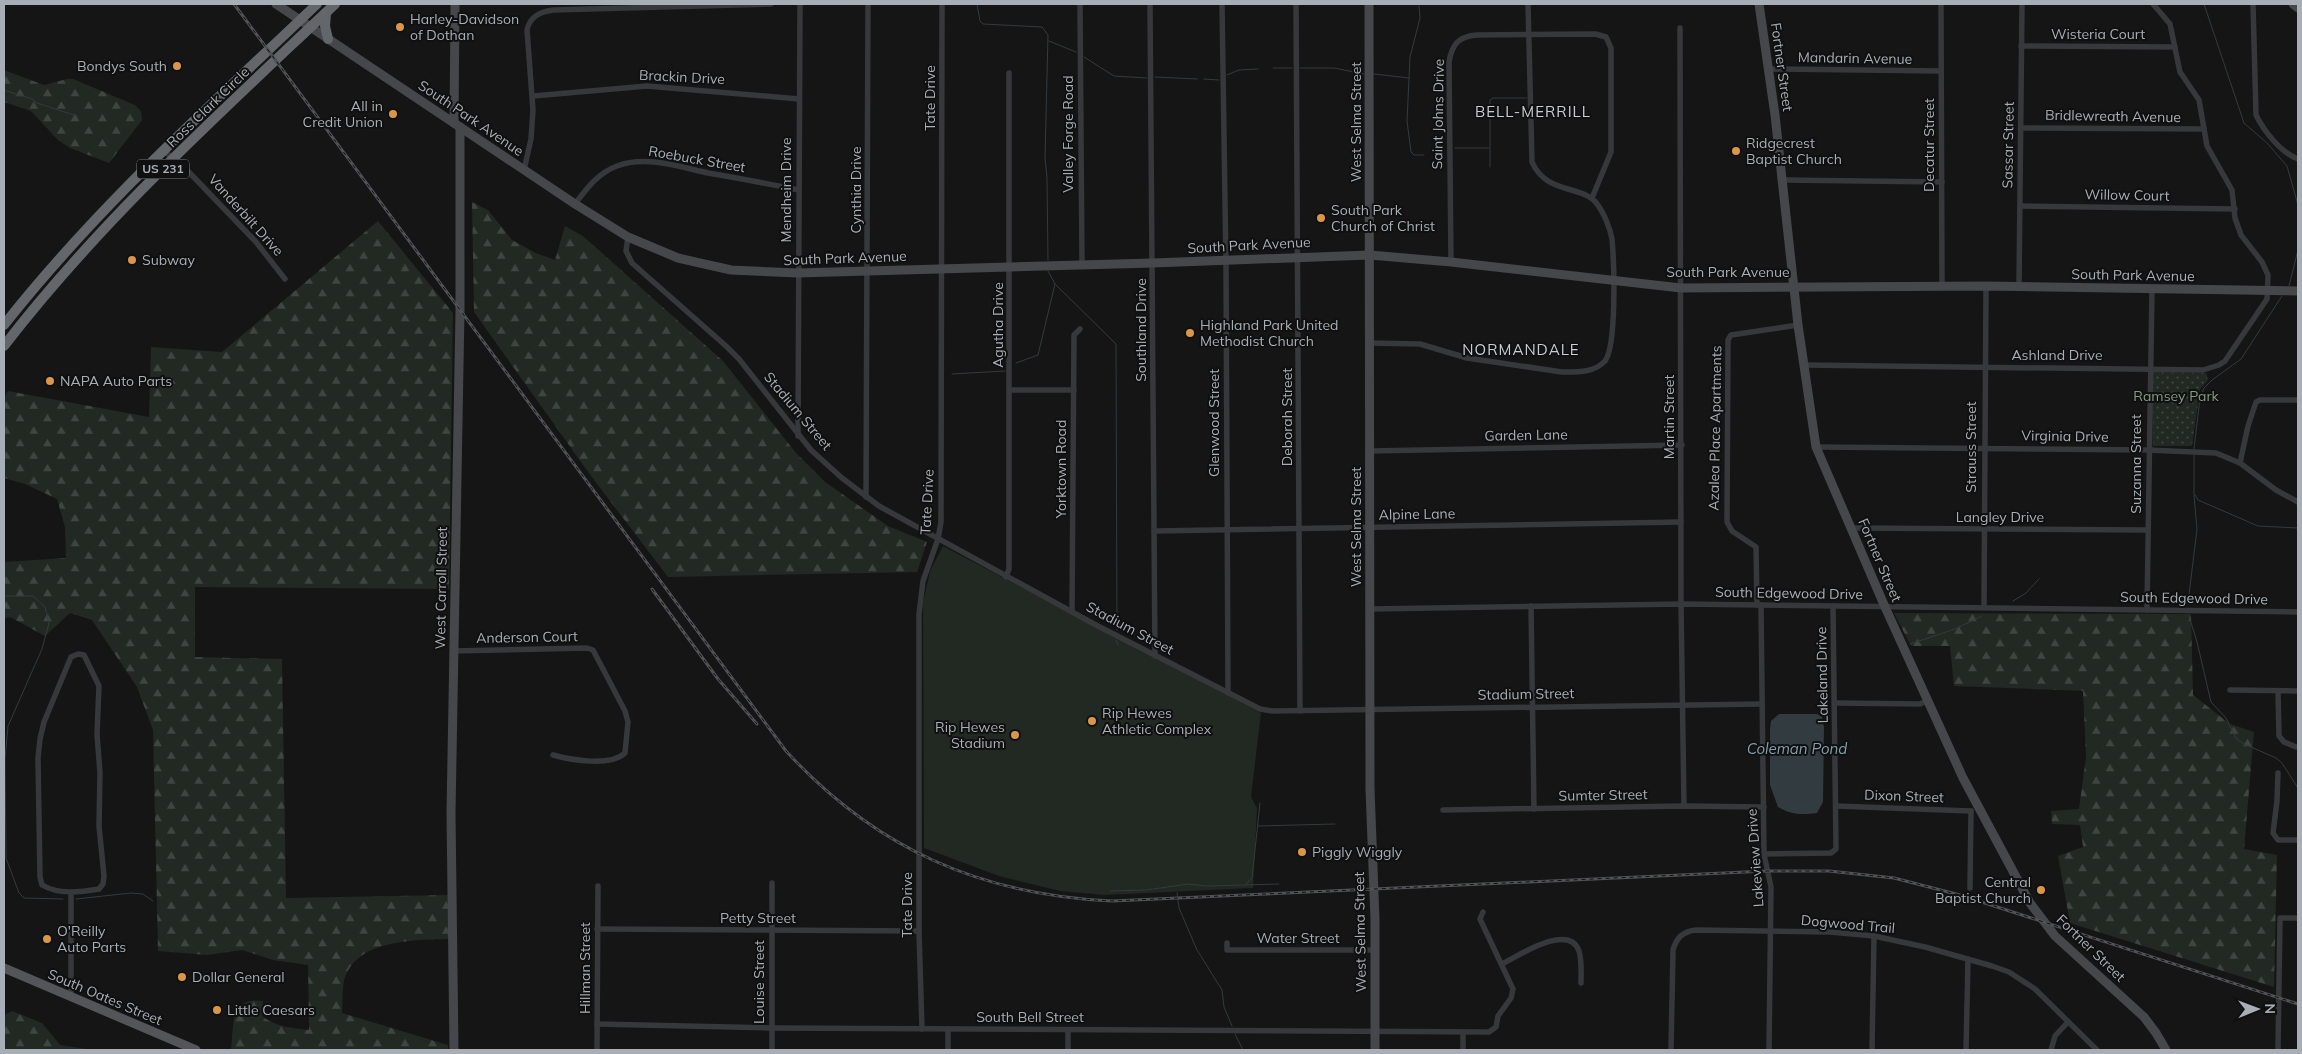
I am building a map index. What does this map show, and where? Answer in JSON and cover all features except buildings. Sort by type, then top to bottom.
[{"type":"highway","name":"Ross Clark Circle","points":[[4,325],[58,260],[101,213],[317,4]]},
{"type":"highway","name":"Ross Clark Circle","points":[[4,346],[68,268],[110,221],[336,4]]},
{"type":"highway","points":[[326,13],[325,26],[328,39]]},
{"type":"highway","points":[[101,213],[110,221]]},
{"type":"highway","points":[[58,260],[68,268]]},
{"type":"main road","name":"South Oates Street","points":[[4,968],[192,1049]]},
{"type":"street","name":"South Park Avenue","points":[[276,4],[575,204],[628,237],[678,258],[714,266],[756,272],[798,273],[1370,255],[1681,288],[1986,286],[2298,291]]},
{"type":"street","name":"West Carroll Street","points":[[454,1050],[451,813],[460,302],[455,4]]},
{"type":"street","points":[[524,170],[531,139],[533,96],[527,30],[530,21],[538,14],[552,10],[771,4]]},
{"type":"street","name":"Mendheim Drive","points":[[798,436],[800,4]]},
{"type":"street","name":"Cynthia Drive","points":[[866,497],[868,4]]},
{"type":"street","name":"Tate Drive","points":[[922,1029],[919,931],[918,614],[923,581],[938,539],[941,522],[942,4]]},
{"type":"street","name":"Valley Forge Road","points":[[1080,4],[1082,265]]},
{"type":"street","name":"Southland Drive","points":[[1150,4],[1155,656]]},
{"type":"street","name":"Glenwood Street","points":[[1222,4],[1226,260],[1228,693]]},
{"type":"street","name":"Deborah Street","points":[[1296,4],[1300,711]]},
{"type":"street","name":"West Selma Street","points":[[1369,4],[1370,709],[1375,1050]]},
{"type":"street","points":[[1370,343],[1420,344],[1480,360],[1562,372],[1588,371],[1601,364],[1611,348],[1611,235],[1602,213],[1592,198],[1548,181],[1538,173],[1532,162],[1528,4]]},
{"type":"street","name":"Fortner Street","points":[[1759,4],[1769,70],[1798,326],[1816,447],[1974,808],[2030,902],[2048,927],[2086,966],[2144,1017],[2166,1050]]},
{"type":"street","name":"Decatur Street","points":[[1941,4],[1942,286]]},
{"type":"street","name":"Sassar Street","points":[[2019,287],[2022,4]]},
{"type":"street","points":[[2152,4],[2170,24],[2180,72],[2199,100],[2210,152],[2232,190],[2241,235],[2266,268],[2269,291]]},
{"type":"street","points":[[2253,4],[2256,115],[2262,126],[2285,152],[2298,159]]},
{"type":"street","points":[[2293,4],[2298,8]]},
{"type":"street","name":"Martin Street","points":[[1680,28],[1681,604],[1684,806]]},
{"type":"street","points":[[1529,34],[1600,34],[1610,42],[1611,152],[1592,198]]},
{"type":"street","name":"Saint Johns Drive","points":[[1450,262],[1449,62],[1452,48],[1460,39],[1470,35],[1529,34]]},
{"type":"street","name":"Wisteria Court","points":[[2021,46],[2174,47]]},
{"type":"street","name":"Mandarin Avenue","points":[[1769,70],[1941,71]]},
{"type":"street","name":"Agutha Drive","points":[[1006,577],[1009,569],[1009,73]]},
{"type":"street","name":"Brackin Drive","points":[[533,96],[647,86],[799,99]]},
{"type":"street","name":"Bridlewreath Avenue","points":[[2020,128],[2204,130]]},
{"type":"street","name":"Vanderbilt Drive","points":[[164,151],[172,160],[185,168],[256,242],[284,279]]},
{"type":"street","name":"Roebuck Street","points":[[575,204],[587,188],[603,173],[617,166],[637,162],[664,164],[799,190]]},
{"type":"street","points":[[1782,180],[1942,182]]},
{"type":"street","name":"Willow Court","points":[[2020,206],[2235,209]]},
{"type":"street","name":"Stadium Street","points":[[628,237],[626,252],[632,264],[732,352],[798,436],[825,464],[866,497],[1006,577],[1155,656],[1264,710],[1761,704]]},
{"type":"street","name":"Strauss Street","points":[[1984,607],[1986,286]]},
{"type":"street","name":"Suzanna Street","points":[[2147,610],[2152,288]]},
{"type":"street","name":"Ashland Drive","points":[[1804,365],[2203,370],[2219,365],[2230,355],[2267,298],[2269,291]]},
{"type":"street","name":"Azalea Place Apartments","points":[[1759,605],[1756,547],[1732,531],[1727,522],[1728,340],[1731,335],[1798,326]]},
{"type":"street","name":"Yorktown Road","points":[[1072,612],[1074,335],[1080,329]]},
{"type":"street","points":[[1010,390],[1074,390]]},
{"type":"street","points":[[2240,463],[2248,426],[2256,402],[2260,400],[2298,400]]},
{"type":"street","name":"Garden Lane","points":[[1370,450],[1682,445]]},
{"type":"street","name":"Virginia Drive","points":[[1816,447],[2148,450],[2221,454],[2240,463],[2276,490],[2298,502]]},
{"type":"street","name":"Alpine Lane","points":[[1154,531],[1681,522]]},
{"type":"street","name":"Langley Drive","points":[[1852,528],[2148,530]]},
{"type":"street","name":"South Edgewood Drive","points":[[1370,609],[1681,604],[2298,612]]},
{"type":"street","name":"Lakeview Drive","points":[[1759,605],[1764,854],[1771,883],[1769,1050]]},
{"type":"street","points":[[1531,606],[1534,809]]},
{"type":"street","name":"Lakeland Drive","points":[[1764,854],[1834,852],[1837,847],[1833,606]]},
{"type":"street","name":"Anderson Court","points":[[453,650],[587,648],[593,650],[625,711],[628,722],[625,753],[620,758],[608,761],[571,759],[553,755]]},
{"type":"street","points":[[78,654],[84,655],[99,686],[97,734],[100,773],[99,826],[104,876],[103,884],[99,890],[70,892],[48,889],[42,885],[40,877],[38,758],[44,722],[71,657],[78,654]]},
{"type":"street","points":[[2230,690],[2298,691]]},
{"type":"street","points":[[2278,690],[2279,736],[2284,742],[2296,747]]},
{"type":"street","points":[[1835,703],[1920,704],[1928,700]]},
{"type":"street","points":[[2278,773],[2278,801],[2273,833],[2278,840],[2298,840]]},
{"type":"street","name":"Sumter Street","points":[[1443,810],[1684,806],[1764,807]]},
{"type":"street","name":"Dixon Street","points":[[1836,806],[1974,808]]},
{"type":"street","points":[[1970,888],[1974,808]]},
{"type":"street","name":"Louise Street","points":[[772,883],[772,1050]]},
{"type":"street","name":"Hillman Street","points":[[597,1050],[598,886]]},
{"type":"street","points":[[70,892],[71,998]]},
{"type":"street","points":[[1483,912],[1480,919],[1502,964],[1551,940],[1564,940],[1573,943],[1579,951],[1581,983]]},
{"type":"street","points":[[2278,1050],[2280,918],[2298,918]]},
{"type":"street","name":"Petty Street","points":[[597,929],[919,931]]},
{"type":"street","name":"Dogwood Trail","points":[[1671,1050],[1673,950],[1677,939],[1682,934],[1693,930],[1830,932],[1874,936],[1910,943],[1992,966],[2022,980],[2046,998],[2097,1050]]},
{"type":"street","points":[[1872,1050],[1874,936]]},
{"type":"street","name":"Water Street","points":[[1227,943],[1227,950],[1375,950]]},
{"type":"street","points":[[1966,1050],[1968,959]]},
{"type":"street","name":"South Bell Street","points":[[597,1024],[772,1028],[1489,1032],[1496,1028],[1498,1016],[1513,994],[1512,984],[1502,964]]},
{"type":"street","points":[[2051,1050],[2055,1036],[2068,1022]]},
{"type":"street","points":[[948,1029],[948,1050]]},
{"type":"street","points":[[1068,1030],[1068,1050]]},
{"type":"street","points":[[1463,1032],[1463,1050]]},
{"type":"green space","points":[[4,70],[44,85],[73,79],[135,105],[141,111],[142,120],[109,163],[70,148],[58,140],[31,111],[4,102]]},
{"type":"green space","points":[[472,202],[488,210],[512,240],[536,253],[555,260],[565,226],[583,236],[723,361],[796,453],[825,482],[888,526],[927,542],[917,572],[668,577],[591,476],[474,312]]},
{"type":"green space","points":[[378,221],[453,313],[449,589],[195,587],[195,657],[282,659],[286,898],[449,895],[449,939],[419,940],[388,945],[360,957],[350,967],[344,981],[342,1013],[448,1045],[448,1050],[231,1050],[235,1015],[244,1003],[263,1001],[262,1016],[267,1020],[284,1026],[309,1030],[308,965],[273,960],[242,950],[207,955],[158,951],[153,730],[137,687],[92,620],[70,613],[45,636],[10,617],[4,618],[4,562],[66,558],[65,527],[57,499],[25,484],[4,478],[4,398],[8,391],[149,417],[151,347],[222,352]]},
{"type":"green space","name":"Ramsey Park","points":[[2153,372],[2206,373],[2208,380],[2200,389],[2192,446],[2153,446]]},
{"type":"green space","name":"Rip Hewes Athletic Complex","points":[[943,546],[1261,713],[1251,797],[1257,808],[1253,888],[1105,895],[1060,891],[999,876],[924,848],[923,603],[930,571]]},
{"type":"green space","points":[[1894,613],[2191,614],[2193,695],[2230,724],[2254,732],[2244,849],[2277,855],[2274,987],[2070,923],[2058,856],[2083,847],[2080,825],[2052,824],[2051,811],[2079,809],[2086,757],[2083,691],[1954,686],[1950,646],[1911,646]]},
{"type":"green space","points":[[12,1011],[42,1023],[60,1045],[93,1050],[4,1050],[4,1015]]},
{"type":"water","name":"Coleman Pond","points":[[1779,714],[1817,714],[1822,717],[1824,727],[1823,802],[1817,813],[1797,814],[1787,812],[1778,807],[1770,785],[1770,729],[1771,721]]},
{"type":"waterway","points":[[977,4],[980,21],[983,24],[1042,27],[1048,35],[1045,158],[1048,260]]},
{"type":"waterway","points":[[2204,4],[2244,123],[2267,143],[2287,166],[2298,205]]},
{"type":"waterway","points":[[1419,6],[1420,18],[1410,57],[1407,121],[1411,152],[1414,155],[1424,155]]},
{"type":"waterway","points":[[1049,41],[1076,52]]},
{"type":"waterway","points":[[1084,57],[1114,76],[1147,78]]},
{"type":"waterway","points":[[1273,68],[1292,68]]},
{"type":"waterway","points":[[1300,68],[1334,68],[1364,74]]},
{"type":"waterway","points":[[1227,75],[1239,70],[1258,69]]},
{"type":"waterway","points":[[1374,74],[1409,78]]},
{"type":"waterway","points":[[1155,77],[1197,79]]},
{"type":"waterway","points":[[1204,79],[1219,80]]},
{"type":"waterway","points":[[4,90],[77,116]]},
{"type":"waterway","points":[[1490,167],[1490,100],[1493,98],[1527,98]]},
{"type":"waterway","points":[[1455,148],[1489,148]]},
{"type":"waterway","points":[[2289,286],[2298,250]]},
{"type":"waterway","points":[[1048,271],[1055,284],[1116,344],[1117,630]]},
{"type":"waterway","points":[[1016,363],[1038,355],[1055,284]]},
{"type":"waterway","points":[[2194,449],[2200,398],[2204,388],[2241,359],[2282,296]]},
{"type":"waterway","points":[[952,374],[1005,371]]},
{"type":"waterway","points":[[2194,455],[2194,493],[2198,500],[2258,526],[2298,528]]},
{"type":"waterway","points":[[2188,603],[2197,529],[2194,495]]},
{"type":"waterway","points":[[2013,601],[2026,593],[2039,579]]},
{"type":"waterway","points":[[4,596],[33,596],[45,607],[49,623],[42,649],[8,726],[5,759],[6,858],[19,893],[24,898],[63,899]]},
{"type":"waterway","points":[[1910,644],[1955,629],[1982,616]]},
{"type":"waterway","points":[[2189,616],[2211,702],[2226,718],[2236,738],[2242,743],[2276,758],[2282,763],[2298,788]]},
{"type":"waterway","points":[[1116,640],[1118,645]]},
{"type":"waterway","points":[[1246,884],[1252,878],[1260,803]]},
{"type":"waterway","points":[[1258,826],[1335,824]]},
{"type":"waterway","points":[[1110,891],[1146,890],[1188,884],[1206,886],[1279,884]]},
{"type":"waterway","points":[[76,899],[131,893],[143,894],[153,901]]},
{"type":"waterway","points":[[1177,893],[1179,908],[1197,950],[1222,990],[1224,1007],[1232,1026]]},
{"type":"waterway","points":[[1235,1034],[1243,1050]]},
{"type":"railway","points":[[234,4],[786,751],[820,785],[856,815],[894,840],[934,860],[975,877],[1018,889],[1064,897],[1112,901],[1767,871],[1829,871],[1894,878],[1960,895],[2298,1004]]},
{"type":"railway","points":[[652,589],[718,679],[757,724]]},
{"type":"place","name":"Harley-Davidson of Dothan","points":[[400,27]]},
{"type":"place","name":"Bondys South","points":[[177,66]]},
{"type":"place","name":"All in Credit Union","points":[[393,114]]},
{"type":"place","name":"Ridgecrest Baptist Church","points":[[1736,151]]},
{"type":"place","name":"South Park Church of Christ","points":[[1321,218]]},
{"type":"place","name":"Subway","points":[[132,260]]},
{"type":"place","name":"Highland Park United Methodist Church","points":[[1190,333]]},
{"type":"place","name":"NAPA Auto Parts","points":[[50,381]]},
{"type":"place","name":"Rip Hewes Athletic Complex","points":[[1092,721]]},
{"type":"place","name":"Rip Hewes Stadium","points":[[1015,735]]},
{"type":"place","name":"Piggly Wiggly","points":[[1302,852]]},
{"type":"place","name":"Central Baptist Church","points":[[2041,890]]},
{"type":"place","name":"O'Reilly Auto Parts","points":[[47,939]]},
{"type":"place","name":"Dollar General","points":[[182,977]]},
{"type":"place","name":"Little Caesars","points":[[217,1010]]},
{"type":"district","name":"BELL-MERRILL","points":[[1533,112]]},
{"type":"district","name":"NORMANDALE","points":[[1521,350]]}]
